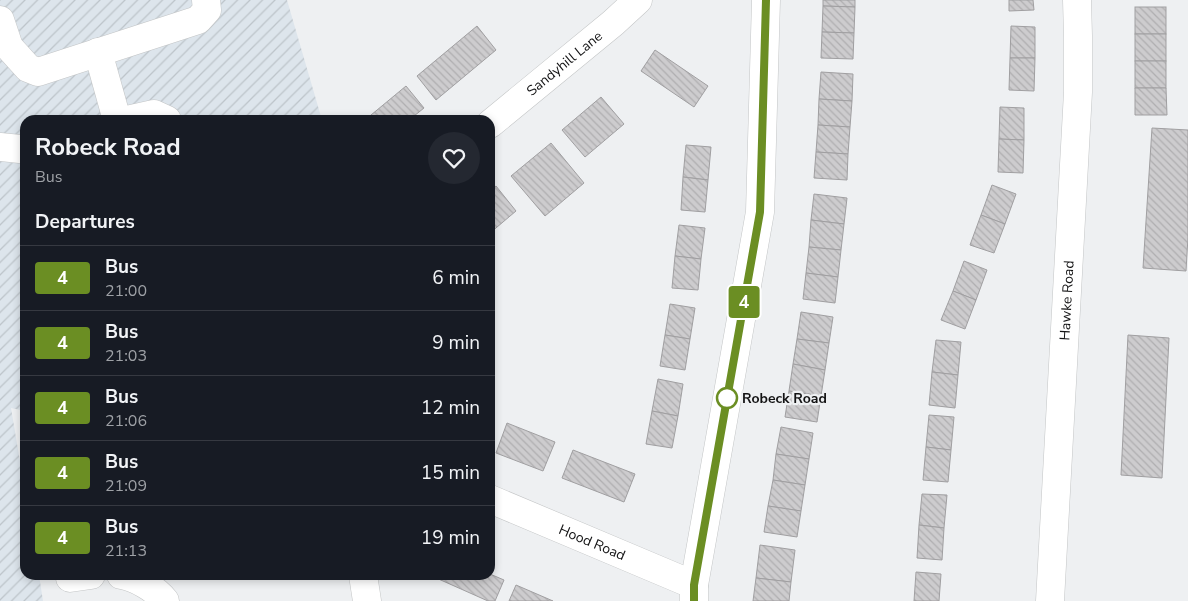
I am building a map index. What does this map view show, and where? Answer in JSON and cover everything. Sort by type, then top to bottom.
[{"type":"street","points":[[0,20],[8,47],[28,68],[38,72],[198,20],[207,10],[206,0]]},
{"type":"street","name":"Sandyhill Lane","points":[[495,120],[613,23],[638,0]]},
{"type":"street","points":[[694,593],[760,212],[766,0]]},
{"type":"street","name":"Hawke Road","points":[[1050,601],[1078,92],[1077,0]]},
{"type":"street","points":[[98,52],[116,115]]},
{"type":"street","points":[[0,147],[20,150]]},
{"type":"street","name":"Hood Road","points":[[495,501],[694,593]]},
{"type":"street","points":[[137,580],[160,595],[165,601]]},
{"type":"street","points":[[364,580],[366,601]]},
{"type":"shaded area","points":[[0,0],[287,0],[321,115],[20,115],[20,410],[11,408],[20,461],[20,580],[40,580],[43,601],[0,601]]},
{"type":"building","points":[[823,0],[855,0],[855,7],[823,6]]},
{"type":"building","points":[[1009,0],[1033,0],[1034,10],[1009,11]]},
{"type":"building","points":[[823,6],[855,7],[854,33],[822,32]]},
{"type":"building","points":[[1135,7],[1166,7],[1166,34],[1135,34]]},
{"type":"building","points":[[477,26],[496,50],[436,100],[417,76]]},
{"type":"building","points":[[1011,26],[1035,27],[1035,58],[1010,58]]},
{"type":"building","points":[[822,32],[854,33],[853,59],[821,58]]},
{"type":"building","points":[[1135,34],[1166,34],[1166,61],[1135,61]]},
{"type":"building","points":[[655,50],[708,86],[694,107],[641,71]]},
{"type":"building","points":[[1010,58],[1035,58],[1034,91],[1009,90]]},
{"type":"building","points":[[1135,61],[1166,61],[1166,88],[1135,88]]},
{"type":"building","points":[[821,72],[853,74],[852,101],[819,99]]},
{"type":"building","points":[[406,86],[424,108],[415,115],[371,115]]},
{"type":"building","points":[[1135,88],[1166,88],[1167,115],[1135,115]]},
{"type":"building","points":[[601,97],[624,124],[585,157],[562,130]]},
{"type":"building","points":[[819,99],[852,101],[850,127],[818,125]]},
{"type":"building","points":[[1000,107],[1024,108],[1024,140],[999,139]]},
{"type":"building","points":[[818,125],[850,127],[848,154],[816,152]]},
{"type":"building","points":[[1152,128],[1188,130],[1188,237],[1186,271],[1143,268]]},
{"type":"building","points":[[999,139],[1024,140],[1023,173],[998,172]]},
{"type":"building","points":[[551,143],[584,183],[545,216],[511,176]]},
{"type":"building","points":[[686,145],[711,147],[708,180],[683,177]]},
{"type":"building","points":[[816,152],[848,154],[847,180],[814,178]]},
{"type":"building","points":[[683,177],[708,180],[705,212],[681,210]]},
{"type":"building","points":[[992,185],[1016,194],[1005,224],[981,215]]},
{"type":"building","points":[[495,187],[516,211],[495,229]]},
{"type":"building","points":[[814,194],[847,198],[844,224],[811,220]]},
{"type":"building","points":[[981,215],[1005,224],[994,253],[970,245]]},
{"type":"building","points":[[811,220],[844,224],[841,250],[809,247]]},
{"type":"building","points":[[679,225],[705,228],[701,259],[675,256]]},
{"type":"building","points":[[809,247],[841,250],[838,277],[806,273]]},
{"type":"building","points":[[675,256],[701,259],[698,290],[672,288]]},
{"type":"building","points":[[964,261],[987,270],[976,300],[953,291]]},
{"type":"building","points":[[806,273],[838,277],[835,303],[803,299]]},
{"type":"building","points":[[953,291],[976,300],[965,329],[941,320]]},
{"type":"building","points":[[670,304],[695,308],[690,339],[665,335]]},
{"type":"building","points":[[801,312],[833,317],[829,343],[797,339]]},
{"type":"building","points":[[665,335],[690,339],[685,370],[660,366]]},
{"type":"building","points":[[1128,335],[1169,338],[1162,478],[1121,475]]},
{"type":"building","points":[[797,339],[829,343],[825,370],[793,364]]},
{"type":"building","points":[[936,340],[961,342],[958,375],[932,372]]},
{"type":"building","points":[[793,364],[825,370],[821,396],[789,391]]},
{"type":"building","points":[[932,372],[958,375],[955,408],[929,405]]},
{"type":"building","points":[[658,379],[683,384],[678,416],[652,411]]},
{"type":"building","points":[[789,391],[821,396],[817,422],[785,417]]},
{"type":"building","points":[[652,411],[678,416],[672,448],[646,444]]},
{"type":"building","points":[[929,415],[954,417],[951,450],[926,447]]},
{"type":"building","points":[[507,423],[555,442],[543,471],[496,453]]},
{"type":"building","points":[[781,427],[813,433],[809,459],[776,454]]},
{"type":"building","points":[[926,447],[951,450],[948,482],[923,480]]},
{"type":"building","points":[[573,450],[635,474],[624,502],[562,478]]},
{"type":"building","points":[[776,454],[809,459],[805,485],[773,480]]},
{"type":"building","points":[[773,480],[805,485],[801,511],[768,506]]},
{"type":"building","points":[[922,494],[947,495],[944,528],[919,525]]},
{"type":"building","points":[[768,506],[801,511],[797,537],[764,532]]},
{"type":"building","points":[[919,525],[944,528],[942,560],[917,558]]},
{"type":"building","points":[[760,545],[795,550],[791,582],[756,578]]},
{"type":"building","points":[[916,572],[941,574],[939,601],[914,601]]},
{"type":"building","points":[[495,576],[504,580],[495,601],[488,601],[441,580],[495,580]]},
{"type":"building","points":[[756,578],[791,582],[789,601],[753,601]]},
{"type":"building","points":[[516,585],[553,601],[509,601]]},
{"type":"bus line","name":"4","points":[[694,601],[694,585],[760,212],[766,0]]},
{"type":"place","name":"Robeck Road","points":[[727,398]]}]
